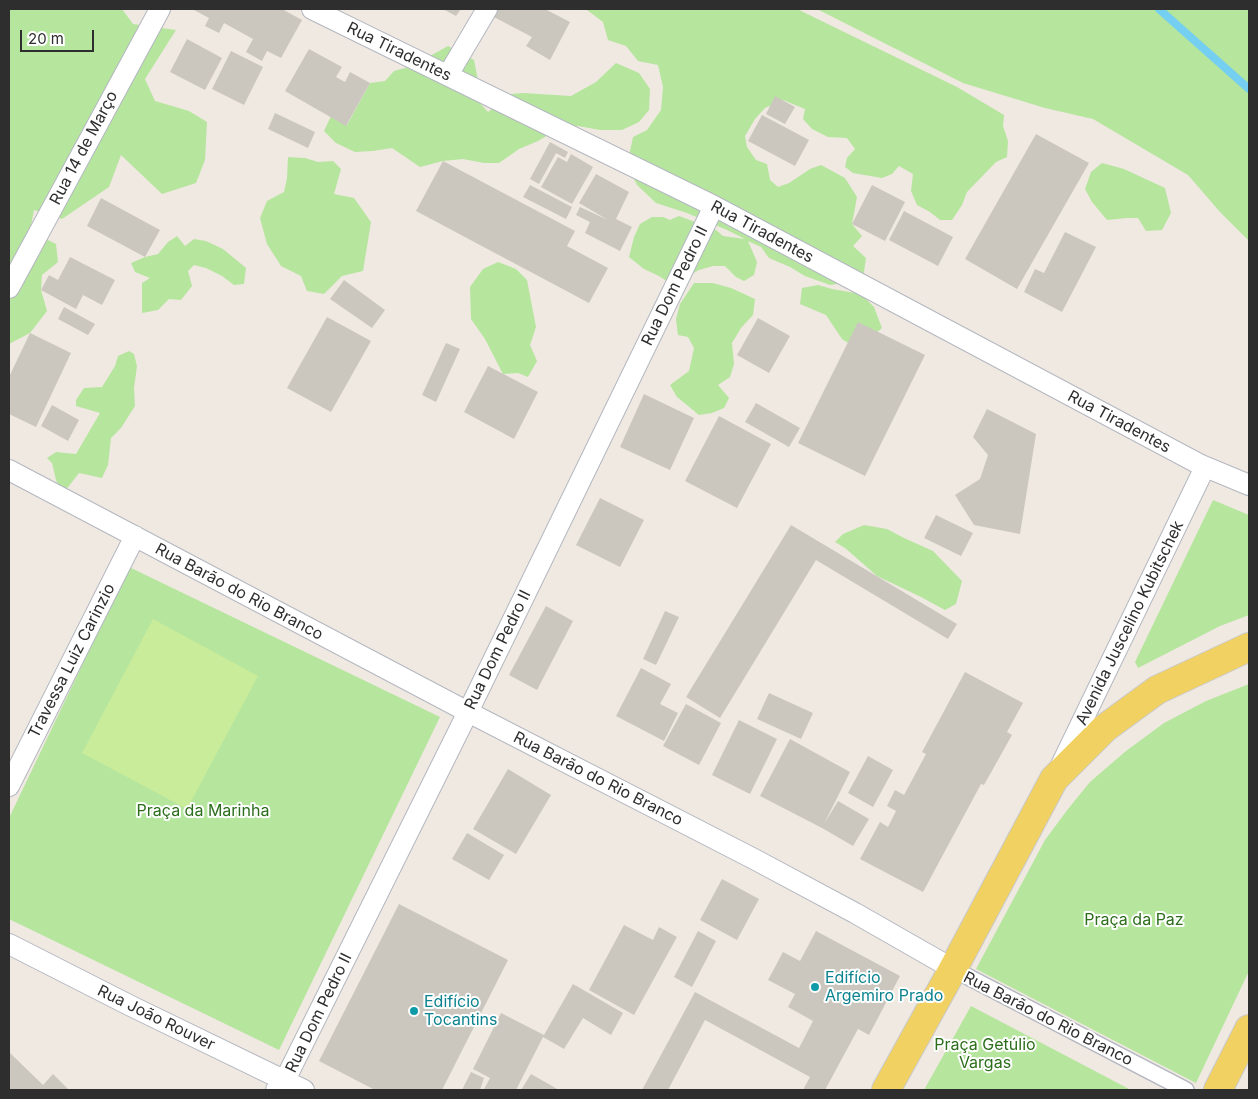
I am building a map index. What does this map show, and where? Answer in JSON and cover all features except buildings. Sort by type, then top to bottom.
[{"type":"main road","name":"Avenida Juscelino Kubitschek","points":[[886,1090],[1054,780],[1105,728],[1157,690],[1249,647]]},
{"type":"main road","points":[[1218,1090],[1249,1029]]},
{"type":"street","name":"Rua 14 de Março","points":[[9,288],[160,9]]},
{"type":"street","name":"Rua Tiradentes","points":[[312,9],[714,206],[1205,467],[1249,486]]},
{"type":"street","points":[[448,75],[487,9]]},
{"type":"street","name":"Rua Dom Pedro II","points":[[281,1085],[468,712],[714,206]]},
{"type":"street","name":"Avenida Juscelino Kubitschek","points":[[1054,780],[1205,467]]},
{"type":"street","name":"Rua Barão do Rio Branco","points":[[9,470],[468,712],[754,859],[855,913],[953,969],[1186,1090]]},
{"type":"street","name":"Travessa Luiz Carinzio","points":[[9,786],[134,536]]},
{"type":"street","name":"Rua João Rouver","points":[[9,944],[281,1085],[304,1090]]},
{"type":"green space","points":[[9,9],[122,9],[133,24],[176,30],[145,79],[155,101],[189,111],[207,122],[205,160],[196,183],[162,194],[121,155],[109,187],[62,219],[34,210],[30,231],[56,244],[58,262],[42,275],[41,290],[47,311],[30,333],[9,344]]},
{"type":"green space","points":[[587,9],[797,9],[957,87],[1004,115],[1003,126],[1008,141],[1007,157],[996,162],[967,192],[962,205],[952,220],[940,220],[917,205],[911,191],[913,174],[899,166],[892,174],[882,178],[853,173],[845,167],[847,158],[855,149],[847,138],[828,137],[812,129],[803,119],[805,109],[783,100],[765,108],[755,119],[745,136],[747,147],[756,160],[767,164],[770,180],[778,187],[821,165],[845,178],[857,197],[852,224],[862,236],[853,246],[866,258],[862,285],[844,283],[830,285],[805,276],[769,258],[761,247],[748,241],[757,262],[754,275],[744,281],[736,277],[725,266],[713,266],[668,282],[644,269],[629,257],[634,237],[640,224],[652,217],[663,217],[670,220],[679,216],[716,230],[723,236],[745,239],[687,213],[656,203],[637,185],[626,163],[633,137],[647,130],[661,110],[663,87],[658,65],[638,61],[626,46],[608,40],[603,22]]},
{"type":"green space","points":[[817,9],[1249,9],[1249,241],[1220,212],[1188,175],[1093,119],[1045,108],[963,83]]},
{"type":"green space","points":[[448,46],[474,60],[480,91],[478,101],[488,112],[511,94],[571,96],[596,82],[616,63],[639,73],[650,89],[649,110],[639,122],[622,130],[600,130],[578,126],[558,129],[538,141],[519,149],[499,163],[484,163],[463,159],[443,161],[420,167],[392,148],[355,152],[336,143],[324,131],[331,116],[347,125],[370,83],[385,81],[394,71],[412,66]]},
{"type":"green space","points":[[288,157],[305,158],[318,162],[333,161],[341,169],[334,194],[354,198],[371,222],[363,271],[342,276],[324,294],[307,291],[301,276],[281,266],[267,244],[260,218],[267,201],[284,192]]},
{"type":"green space","points":[[1102,163],[1124,169],[1165,188],[1171,213],[1162,230],[1146,231],[1138,218],[1107,220],[1092,202],[1085,189],[1091,172]]},
{"type":"green space","points":[[177,236],[185,246],[194,239],[206,241],[223,249],[246,268],[244,284],[234,285],[206,268],[194,265],[188,271],[192,286],[181,300],[169,299],[158,310],[142,313],[142,283],[150,278],[135,272],[131,263],[158,254],[168,242]]},
{"type":"green space","points":[[498,262],[516,269],[527,280],[536,327],[530,345],[537,361],[528,377],[518,373],[503,374],[485,339],[471,319],[470,287],[483,269]]},
{"type":"green space","points":[[694,283],[713,283],[731,288],[755,299],[753,315],[741,328],[732,343],[734,364],[730,377],[718,385],[729,398],[724,408],[712,413],[699,415],[677,397],[670,385],[689,371],[694,348],[688,337],[678,335],[676,319],[680,304]]},
{"type":"green space","points":[[818,285],[861,294],[874,307],[882,328],[868,340],[853,346],[842,339],[826,315],[800,304],[802,288]]},
{"type":"green space","points":[[129,351],[134,354],[137,366],[134,388],[135,406],[121,428],[111,438],[108,465],[102,478],[79,473],[65,491],[61,492],[52,463],[47,458],[56,452],[76,454],[100,413],[76,406],[76,400],[84,388],[102,387],[115,366],[118,356]]},
{"type":"green space","points":[[1213,500],[1249,515],[1249,615],[1220,626],[1138,668],[1135,662]]},
{"type":"green space","points":[[864,525],[887,529],[933,551],[962,581],[956,604],[945,610],[877,576],[845,548],[835,542],[843,534]]},
{"type":"green space","name":"Praça da Marinha","points":[[129,567],[440,717],[279,1050],[9,919],[9,818]]},
{"type":"green space","points":[[153,619],[258,676],[187,809],[82,753]]},
{"type":"green space","name":"Praça da Paz","points":[[1249,684],[1249,971],[1196,1083],[976,969],[1045,840],[1090,782],[1126,751],[1164,723],[1206,701]]},
{"type":"green space","name":"Praça Getúlio Vargas","points":[[971,1006],[1131,1090],[924,1090]]},
{"type":"waterway","points":[[1159,9],[1249,89]]},
{"type":"place","name":"Edifício Argemiro Prado","points":[[815,987]]},
{"type":"place","name":"Edifício Tocantins","points":[[414,1011]]}]
